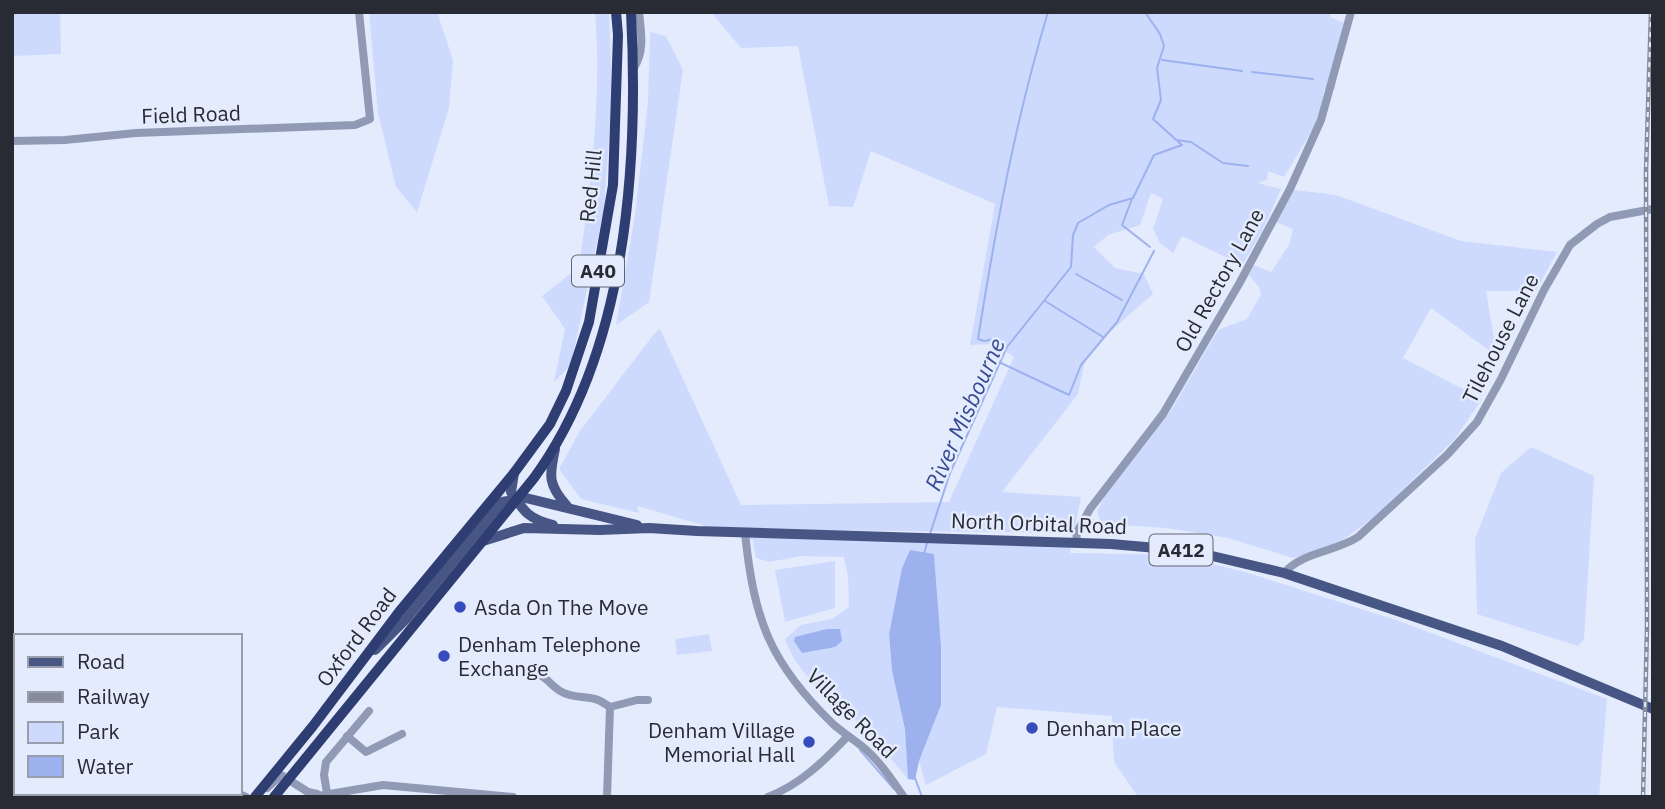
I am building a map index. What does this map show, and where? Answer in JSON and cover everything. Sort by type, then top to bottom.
[{"type":"highway","name":"Red Hill","points":[[490,503],[556,413],[589,322],[614,185],[618,35],[616,12]]},
{"type":"highway","name":"Red Hill","points":[[516,500],[555,449],[590,376],[605,327],[628,186],[634,68],[631,12]]},
{"type":"highway","name":"A40","points":[[482,541],[516,500]]},
{"type":"highway","name":"Oxford Road","points":[[256,797],[422,584],[490,503]]},
{"type":"highway","name":"Oxford Road","points":[[274,797],[482,541]]},
{"type":"main road","points":[[555,449],[551,478],[554,490],[568,507]]},
{"type":"main road","points":[[514,473],[511,492],[526,514],[542,523],[568,528]]},
{"type":"main road","name":"North Orbital Road","points":[[516,500],[526,498],[649,528]]},
{"type":"main road","points":[[355,671],[406,619],[502,502],[516,500]]},
{"type":"main road","name":"North Orbital Road","points":[[482,541],[505,537],[524,528],[649,528],[1151,546],[1191,551],[1284,573],[1529,656],[1653,709]]},
{"type":"street","name":"Field Road","points":[[12,141],[65,140],[177,131],[355,125],[370,119],[359,12]]},
{"type":"street","name":"Red Hill","points":[[634,68],[641,51],[639,12]]},
{"type":"street","name":"Old Rectory Lane","points":[[1076,543],[1077,532],[1090,509],[1163,414],[1239,284],[1290,189],[1321,120],[1352,12]]},
{"type":"street","name":"Tilehouse Lane","points":[[1284,573],[1297,562],[1345,545],[1358,537],[1465,436],[1477,422],[1501,379],[1544,290],[1570,245],[1610,217],[1653,209]]},
{"type":"street","points":[[568,528],[579,510]]},
{"type":"street","points":[[596,515],[600,530]]},
{"type":"street","name":"Village Road","points":[[746,533],[750,577],[758,616],[767,638],[789,674],[806,695],[876,759],[904,797]]},
{"type":"street","points":[[526,673],[537,673],[561,691],[578,697],[597,699],[610,707],[648,700]]},
{"type":"street","points":[[607,797],[610,707]]},
{"type":"street","points":[[327,793],[324,775],[326,761],[369,711]]},
{"type":"street","points":[[347,736],[366,752],[402,734]]},
{"type":"street","points":[[768,797],[813,771],[848,736]]},
{"type":"street","points":[[256,797],[281,775],[315,796],[383,785],[513,797]]},
{"type":"green space","points":[[12,12],[60,12],[61,54],[12,56]]},
{"type":"green space","points":[[369,12],[437,12],[453,60],[449,108],[417,212],[396,187],[378,113]]},
{"type":"green space","points":[[595,12],[609,12],[612,93],[604,209],[571,365],[554,382],[565,329],[542,296],[579,267],[596,108]]},
{"type":"green space","points":[[711,12],[1331,12],[1330,17],[1344,23],[1335,90],[1324,90],[1320,117],[1284,177],[1268,171],[1267,180],[1258,183],[1281,189],[1262,231],[1242,265],[1182,236],[1173,253],[1160,243],[1153,229],[1163,199],[1151,193],[1140,225],[1108,235],[1094,247],[1115,268],[1144,274],[1153,294],[1104,337],[1085,361],[1078,394],[1002,492],[1081,497],[1074,533],[716,529],[637,506],[639,513],[581,499],[559,469],[580,431],[660,329],[741,505],[949,502],[1014,357],[995,344],[970,345],[995,204],[871,151],[853,207],[829,206],[798,46],[741,48]]},
{"type":"green space","points":[[650,32],[666,36],[683,70],[649,302],[616,325],[635,215],[648,103]]},
{"type":"green space","points":[[1294,190],[1336,195],[1461,241],[1557,252],[1536,291],[1486,291],[1497,356],[1431,308],[1403,358],[1482,399],[1454,440],[1373,518],[1333,547],[1293,558],[1228,538],[1167,528],[1101,524],[1097,511],[1109,488],[1172,409],[1218,330],[1247,319],[1261,294],[1249,275],[1254,265],[1271,272],[1289,245],[1293,229],[1276,222]]},
{"type":"green space","points":[[1531,447],[1594,476],[1584,639],[1578,646],[1477,614],[1475,539],[1501,473]]},
{"type":"green space","points":[[738,536],[1072,543],[1070,553],[1177,555],[1245,572],[1399,621],[1607,699],[1599,797],[1138,797],[1114,762],[1112,716],[997,707],[986,754],[926,785],[919,761],[941,705],[941,646],[934,554],[910,551],[902,568],[889,634],[892,671],[905,729],[908,779],[867,731],[807,676],[798,665],[785,639],[801,625],[832,619],[849,607],[844,557],[801,556],[769,562],[756,558],[753,540]]},
{"type":"green space","points":[[835,561],[835,608],[785,622],[775,570]]},
{"type":"green space","points":[[709,634],[712,651],[677,655],[675,639]]},
{"type":"water","points":[[910,550],[934,554],[941,646],[941,705],[919,761],[915,780],[908,779],[905,729],[892,671],[889,634],[902,568]]},
{"type":"water","points":[[827,629],[840,629],[842,641],[835,647],[802,653],[794,641],[795,637]]},
{"type":"waterway","points":[[1006,347],[994,339],[978,339],[1007,174],[1048,12]]},
{"type":"waterway","name":"River Misbourne","points":[[930,534],[950,473],[1007,347],[1071,267],[1073,235],[1078,223],[1109,205],[1133,198],[1154,155],[1182,145],[1153,119],[1161,100],[1157,68],[1164,46],[1160,34],[1145,12]]},
{"type":"waterway","points":[[1162,60],[1242,71]]},
{"type":"waterway","points":[[1252,72],[1313,79]]},
{"type":"waterway","points":[[1176,140],[1191,142],[1223,163],[1248,166]]},
{"type":"waterway","points":[[1132,199],[1122,225],[1150,247]]},
{"type":"waterway","points":[[1001,363],[1069,395],[1081,365],[1117,322],[1154,251]]},
{"type":"waterway","points":[[1076,274],[1122,300]]},
{"type":"waterway","points":[[1045,301],[1103,337]]},
{"type":"waterway","name":"River Misbourne","points":[[924,554],[927,543]]},
{"type":"waterway","points":[[860,750],[894,789]]},
{"type":"waterway","name":"River Misbourne","points":[[915,778],[922,797]]},
{"type":"railway","points":[[1643,797],[1647,628],[1646,171],[1651,12]]},
{"type":"place","name":"Asda On The Move","points":[[460,607]]},
{"type":"place","name":"Denham Telephone Exchange","points":[[444,656]]},
{"type":"place","name":"Denham Place","points":[[1032,728]]},
{"type":"place","name":"Denham Village Memorial Hall","points":[[809,742]]}]
